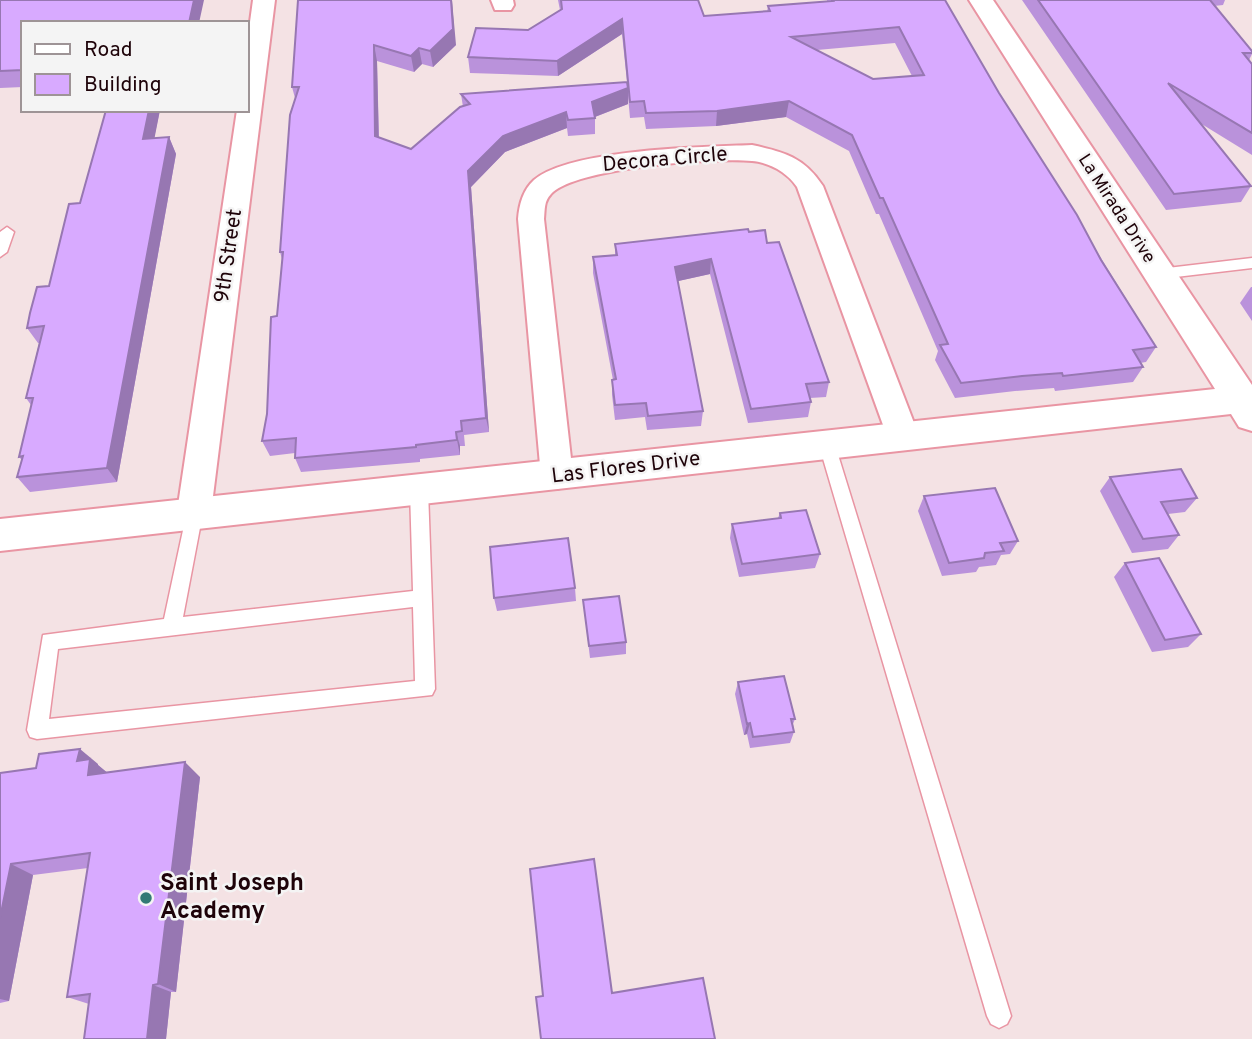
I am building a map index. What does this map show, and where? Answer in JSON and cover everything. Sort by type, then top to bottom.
[{"type":"street","name":"9th Street","points":[[248,84],[264,0]]},
{"type":"street","name":"La Mirada Drive","points":[[981,0],[1159,274],[1248,404]]},
{"type":"street","name":"9th Street","points":[[194,512],[244,112]]},
{"type":"street","name":"Decora Circle","points":[[557,476],[531,219],[532,203],[542,186],[578,169],[678,155],[752,153],[774,159],[800,172],[810,186],[903,436]]},
{"type":"street","name":"Las Flores Drive","points":[[0,535],[903,436],[1248,404]]},
{"type":"lane","points":[[0,252],[8,232]]},
{"type":"lane","points":[[1159,274],[1252,263]]},
{"type":"lane","points":[[827,444],[999,1016]]},
{"type":"lane","points":[[419,490],[423,598],[425,689],[37,730],[50,641],[423,598]]},
{"type":"lane","points":[[172,627],[194,512]]},
{"type":"building","points":[[0,0],[194,0],[189,21],[21,21],[21,70],[0,71]]},
{"type":"building","points":[[298,0],[451,0],[453,29],[430,51],[419,48],[411,56],[374,45],[375,136],[411,149],[460,107],[470,104],[461,94],[627,82],[628,88],[592,102],[595,118],[568,120],[566,112],[503,136],[468,171],[486,418],[461,421],[462,431],[456,432],[457,440],[416,447],[295,458],[296,438],[262,441],[267,414],[271,317],[277,316],[283,252],[280,252],[290,115],[299,87],[292,87]]},
{"type":"building","points":[[561,0],[698,0],[704,16],[770,11],[768,6],[832,0],[945,0],[999,93],[1077,215],[1101,260],[1156,347],[1133,350],[1143,367],[961,383],[940,345],[948,344],[852,135],[789,101],[717,111],[646,113],[644,101],[630,102],[622,19],[557,61],[468,57],[476,28],[528,30],[562,9]],"holes":[[[899,27],[924,75],[873,79],[791,37]]]},
{"type":"building","points":[[1038,0],[1210,0],[1252,51],[1243,53],[1252,64],[1252,133],[1168,83],[1251,186],[1174,194]]},
{"type":"building","points":[[105,112],[149,112],[143,139],[169,137],[107,468],[17,477],[33,398],[26,398],[44,326],[27,328],[30,313],[37,287],[49,286],[69,204],[80,203]]},
{"type":"building","points":[[748,229],[749,232],[765,230],[767,243],[779,242],[829,382],[806,384],[811,402],[751,409],[711,259],[675,267],[703,411],[648,416],[646,403],[615,405],[612,380],[616,379],[593,257],[617,255],[615,244]]},
{"type":"building","points":[[1181,469],[1197,498],[1161,502],[1179,535],[1143,539],[1110,477]]},
{"type":"building","points":[[995,488],[1018,541],[1000,543],[1004,551],[985,553],[984,558],[949,563],[924,496]]},
{"type":"building","points":[[806,510],[820,554],[742,564],[732,524],[781,518],[780,513]]},
{"type":"building","points":[[568,538],[575,588],[494,598],[490,547]]},
{"type":"building","points":[[1159,558],[1201,634],[1165,640],[1125,563]]},
{"type":"building","points":[[619,596],[626,642],[589,646],[583,600]]},
{"type":"building","points":[[784,676],[795,719],[791,719],[794,732],[753,737],[750,723],[747,724],[738,682]]},
{"type":"building","name":"Saint Joseph Academy","points":[[80,749],[77,761],[90,759],[88,775],[185,762],[158,984],[153,985],[147,1039],[84,1039],[90,994],[67,997],[90,853],[11,864],[0,918],[0,773],[36,768],[39,754]]},
{"type":"building","points":[[594,859],[612,993],[703,978],[715,1039],[541,1039],[536,997],[543,996],[530,869]]},
{"type":"place","name":"Saint Joseph Academy","points":[[146,898]]}]
